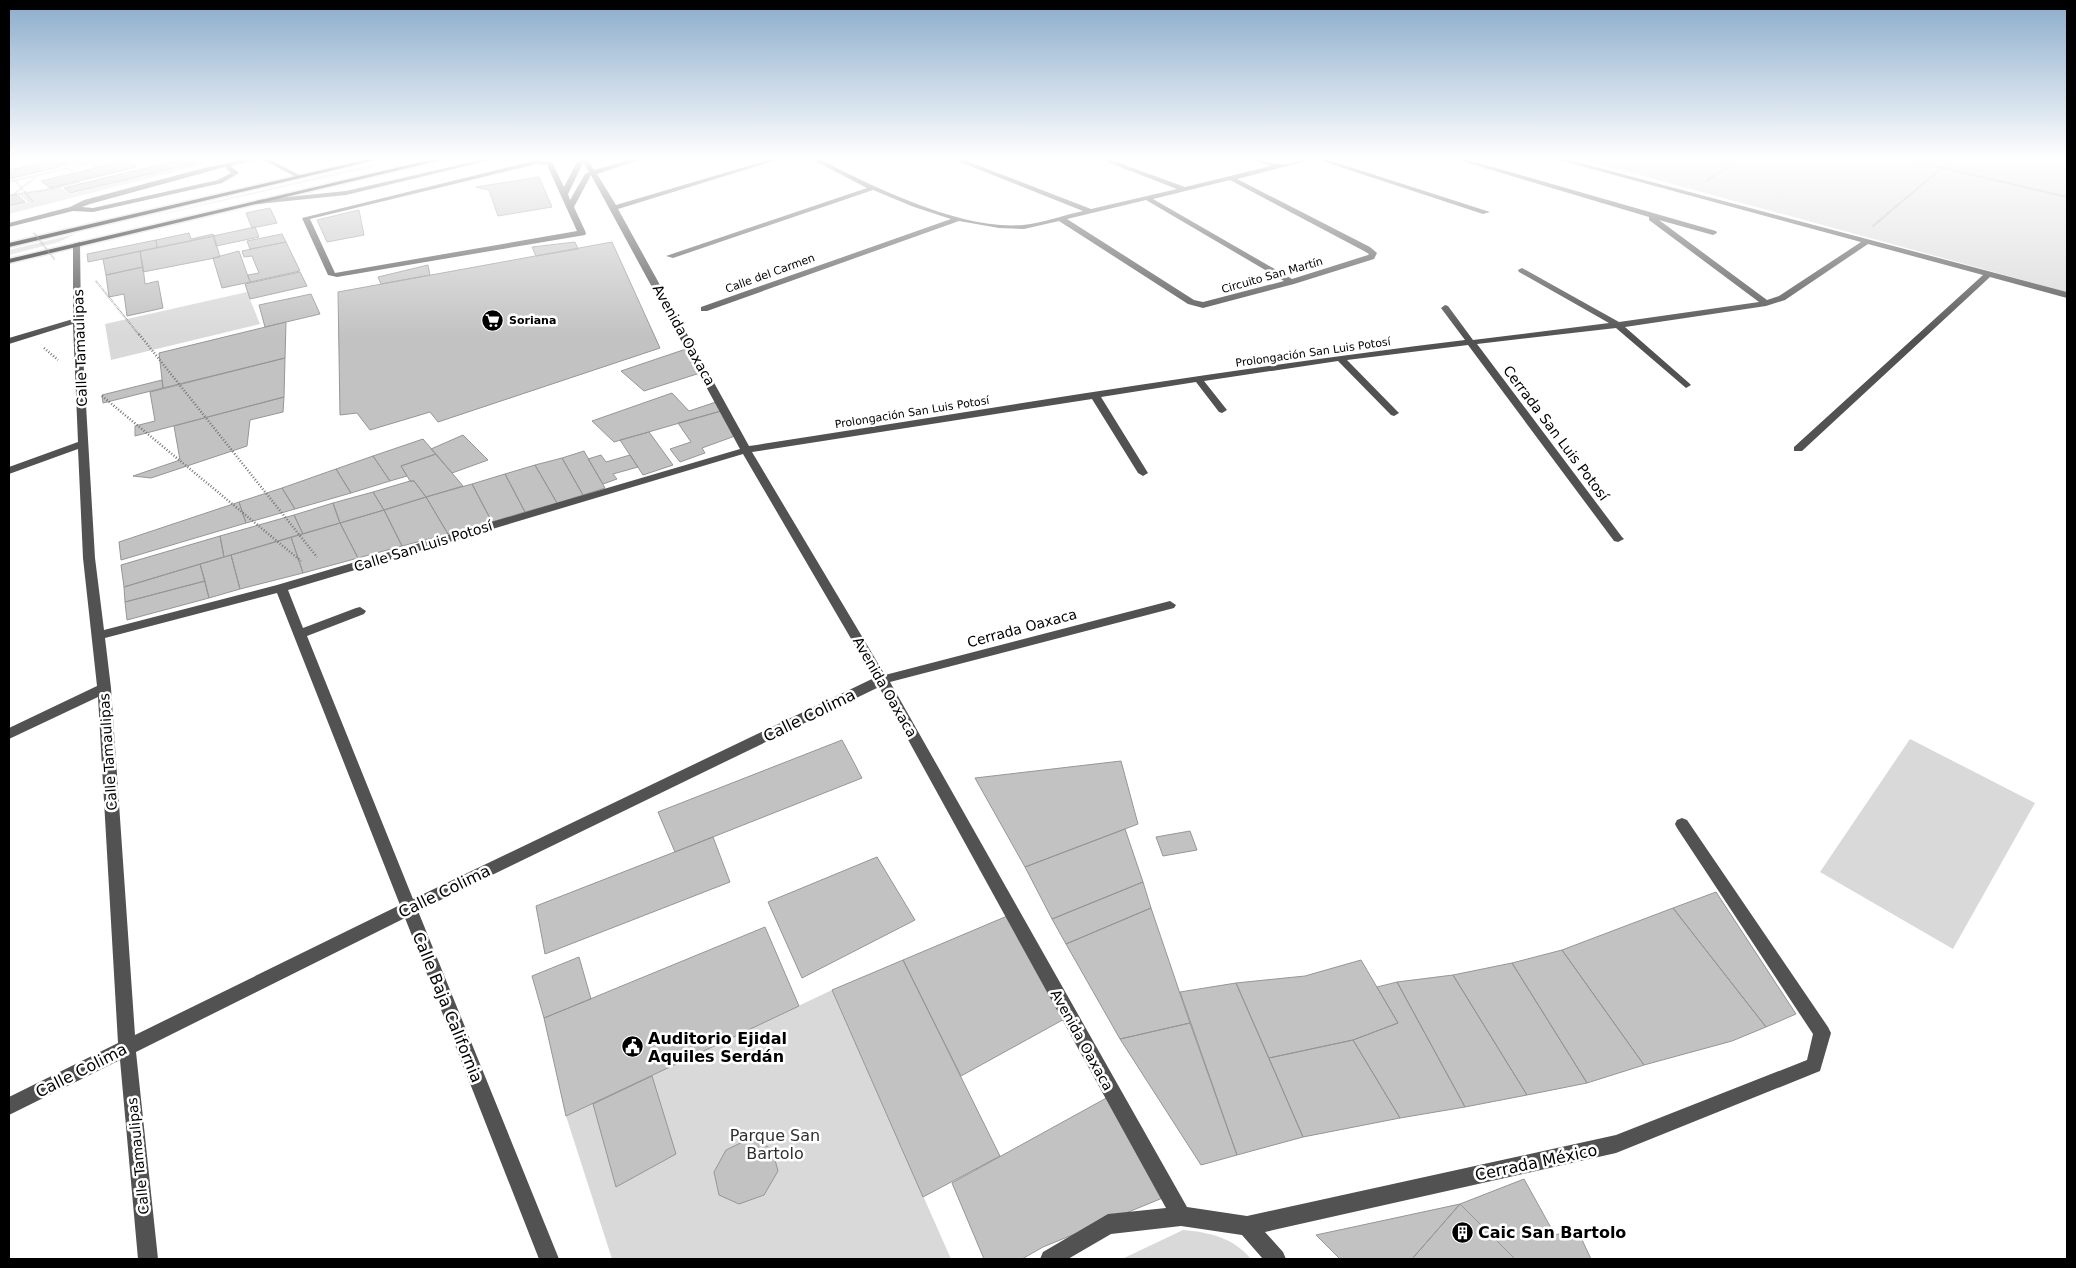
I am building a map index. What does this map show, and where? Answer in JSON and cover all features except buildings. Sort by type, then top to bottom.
[{"type":"main road","points":[[9,245],[117,219]]},
{"type":"main road","points":[[9,261],[184,219]]},
{"type":"main road","points":[[78,244],[87,233],[105,222]]},
{"type":"street","points":[[9,225],[32,219]]},
{"type":"street","points":[[306,219],[332,275],[578,235],[582,233],[576,219]]},
{"type":"street","name":"Avenida Oaxaca","points":[[620,219],[746,450],[882,680],[1181,1216]]},
{"type":"street","points":[[670,256],[780,219]]},
{"type":"street","name":"Calle del Carmen","points":[[704,309],[957,219]]},
{"type":"street","points":[[958,219],[1003,228],[1024,227],[1055,219]]},
{"type":"street","name":"Circuito San Martín","points":[[1062,219],[1192,302],[1203,305],[1291,282],[1372,257],[1373,253],[1309,219]]},
{"type":"street","points":[[1183,219],[1291,282]]},
{"type":"street","points":[[1652,219],[1766,303]]},
{"type":"street","points":[[1664,219],[1714,233]]},
{"type":"street","points":[[1786,219],[2067,296]]},
{"type":"street","name":"Prolongación San Luis Potosí","points":[[746,450],[1094,394],[1340,358],[1472,344],[1766,303],[1782,298],[1868,241]]},
{"type":"street","name":"Calle Tamaulipas","points":[[78,244],[77,320],[90,558],[104,688],[127,1046],[148,1259]]},
{"type":"street","points":[[1522,270],[1618,325],[1686,385]]},
{"type":"street","points":[[1798,449],[1989,274]]},
{"type":"street","name":"Cerrada San Luis Potosí","points":[[1445,308],[1618,539]]},
{"type":"street","points":[[9,342],[77,320]]},
{"type":"street","points":[[1340,358],[1394,413]]},
{"type":"street","points":[[1198,379],[1222,410]]},
{"type":"street","points":[[1094,394],[1143,473]]},
{"type":"street","points":[[9,471],[84,443]]},
{"type":"street","name":"Calle San Luis Potosí","points":[[98,636],[281,588],[746,450]]},
{"type":"street","name":"Calle Baja California","points":[[281,588],[301,634],[408,908],[549,1259]]},
{"type":"street","name":"Cerrada Oaxaca","points":[[882,680],[1170,605]]},
{"type":"street","points":[[301,634],[360,611]]},
{"type":"street","name":"Calle Colima","points":[[9,1106],[408,908],[882,680]]},
{"type":"street","points":[[9,734],[104,688]]},
{"type":"street","name":"Cerrada México","points":[[1247,1226],[1616,1144],[1814,1065],[1822,1033],[1682,824]]},
{"type":"street","points":[[1050,1259],[1108,1224],[1181,1216],[1247,1226],[1276,1259]]},
{"type":"path","points":[[1869,229],[1881,219]]},
{"type":"path","points":[[34,233],[55,260]]},
{"type":"path","points":[[95,280],[317,557]]},
{"type":"path","points":[[39,344],[62,363]]},
{"type":"path","points":[[100,395],[307,566]]},
{"type":"green space","points":[[1801,219],[2067,219],[2067,292]]},
{"type":"green space","points":[[75,234],[59,242],[9,255],[9,250]]},
{"type":"green space","points":[[247,292],[260,324],[111,360],[105,324]]},
{"type":"green space","points":[[1910,739],[2035,803],[1953,949],[1820,872]]},
{"type":"green space","name":"Parque San Bartolo","points":[[832,990],[951,1259],[612,1259],[566,1116]]},
{"type":"green space","points":[[1183,1230],[1202,1232],[1220,1237],[1237,1246],[1251,1259],[1122,1259]]},
{"type":"place","name":"Soriana","points":[[493,320]]},
{"type":"place","name":"Auditorio Ejidal Aquiles Serdán","points":[[632,1047]]},
{"type":"place","name":"Caic San Bartolo","points":[[1462,1232]]}]
